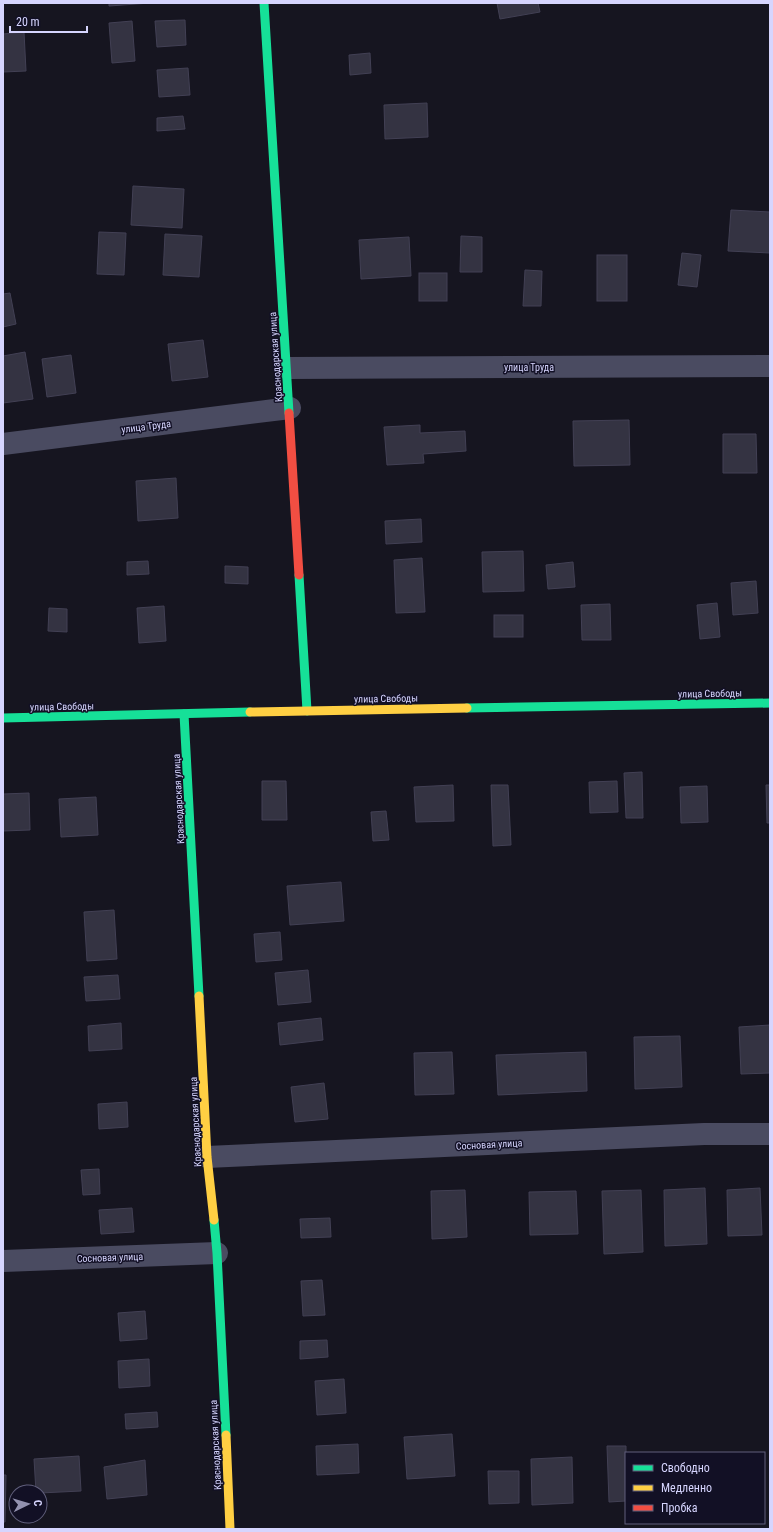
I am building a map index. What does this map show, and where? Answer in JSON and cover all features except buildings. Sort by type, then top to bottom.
[{"type":"street","name":"Краснодарская улица","points":[[266,3],[307,711]]},
{"type":"street","name":"улица Труда","points":[[287,368],[770,366]]},
{"type":"street","name":"улица Труда","points":[[3,444],[290,408]]},
{"type":"street","name":"улица Свободы","points":[[3,718],[770,703]]},
{"type":"street","name":"Краснодарская улица","points":[[184,714],[207,1157],[217,1253],[230,1529]]},
{"type":"street","name":"Сосновая улица","points":[[207,1157],[704,1134],[770,1134]]},
{"type":"street","name":"Сосновая улица","points":[[3,1261],[217,1253]]},
{"type":"traffic: fast","points":[[264,3],[289,413]]},
{"type":"traffic: fast","points":[[299,575],[307,711]]},
{"type":"traffic: fast","points":[[467,708],[770,703]]},
{"type":"traffic: fast","points":[[3,718],[250,712]]},
{"type":"traffic: fast","points":[[184,714],[199,996]]},
{"type":"traffic: fast","points":[[214,1220],[226,1435]]},
{"type":"traffic: slow","points":[[250,712],[467,708]]},
{"type":"traffic: slow","points":[[199,996],[207,1157],[214,1220]]},
{"type":"traffic: slow","points":[[226,1435],[230,1529]]},
{"type":"traffic: jam","points":[[289,413],[299,575]]}]
